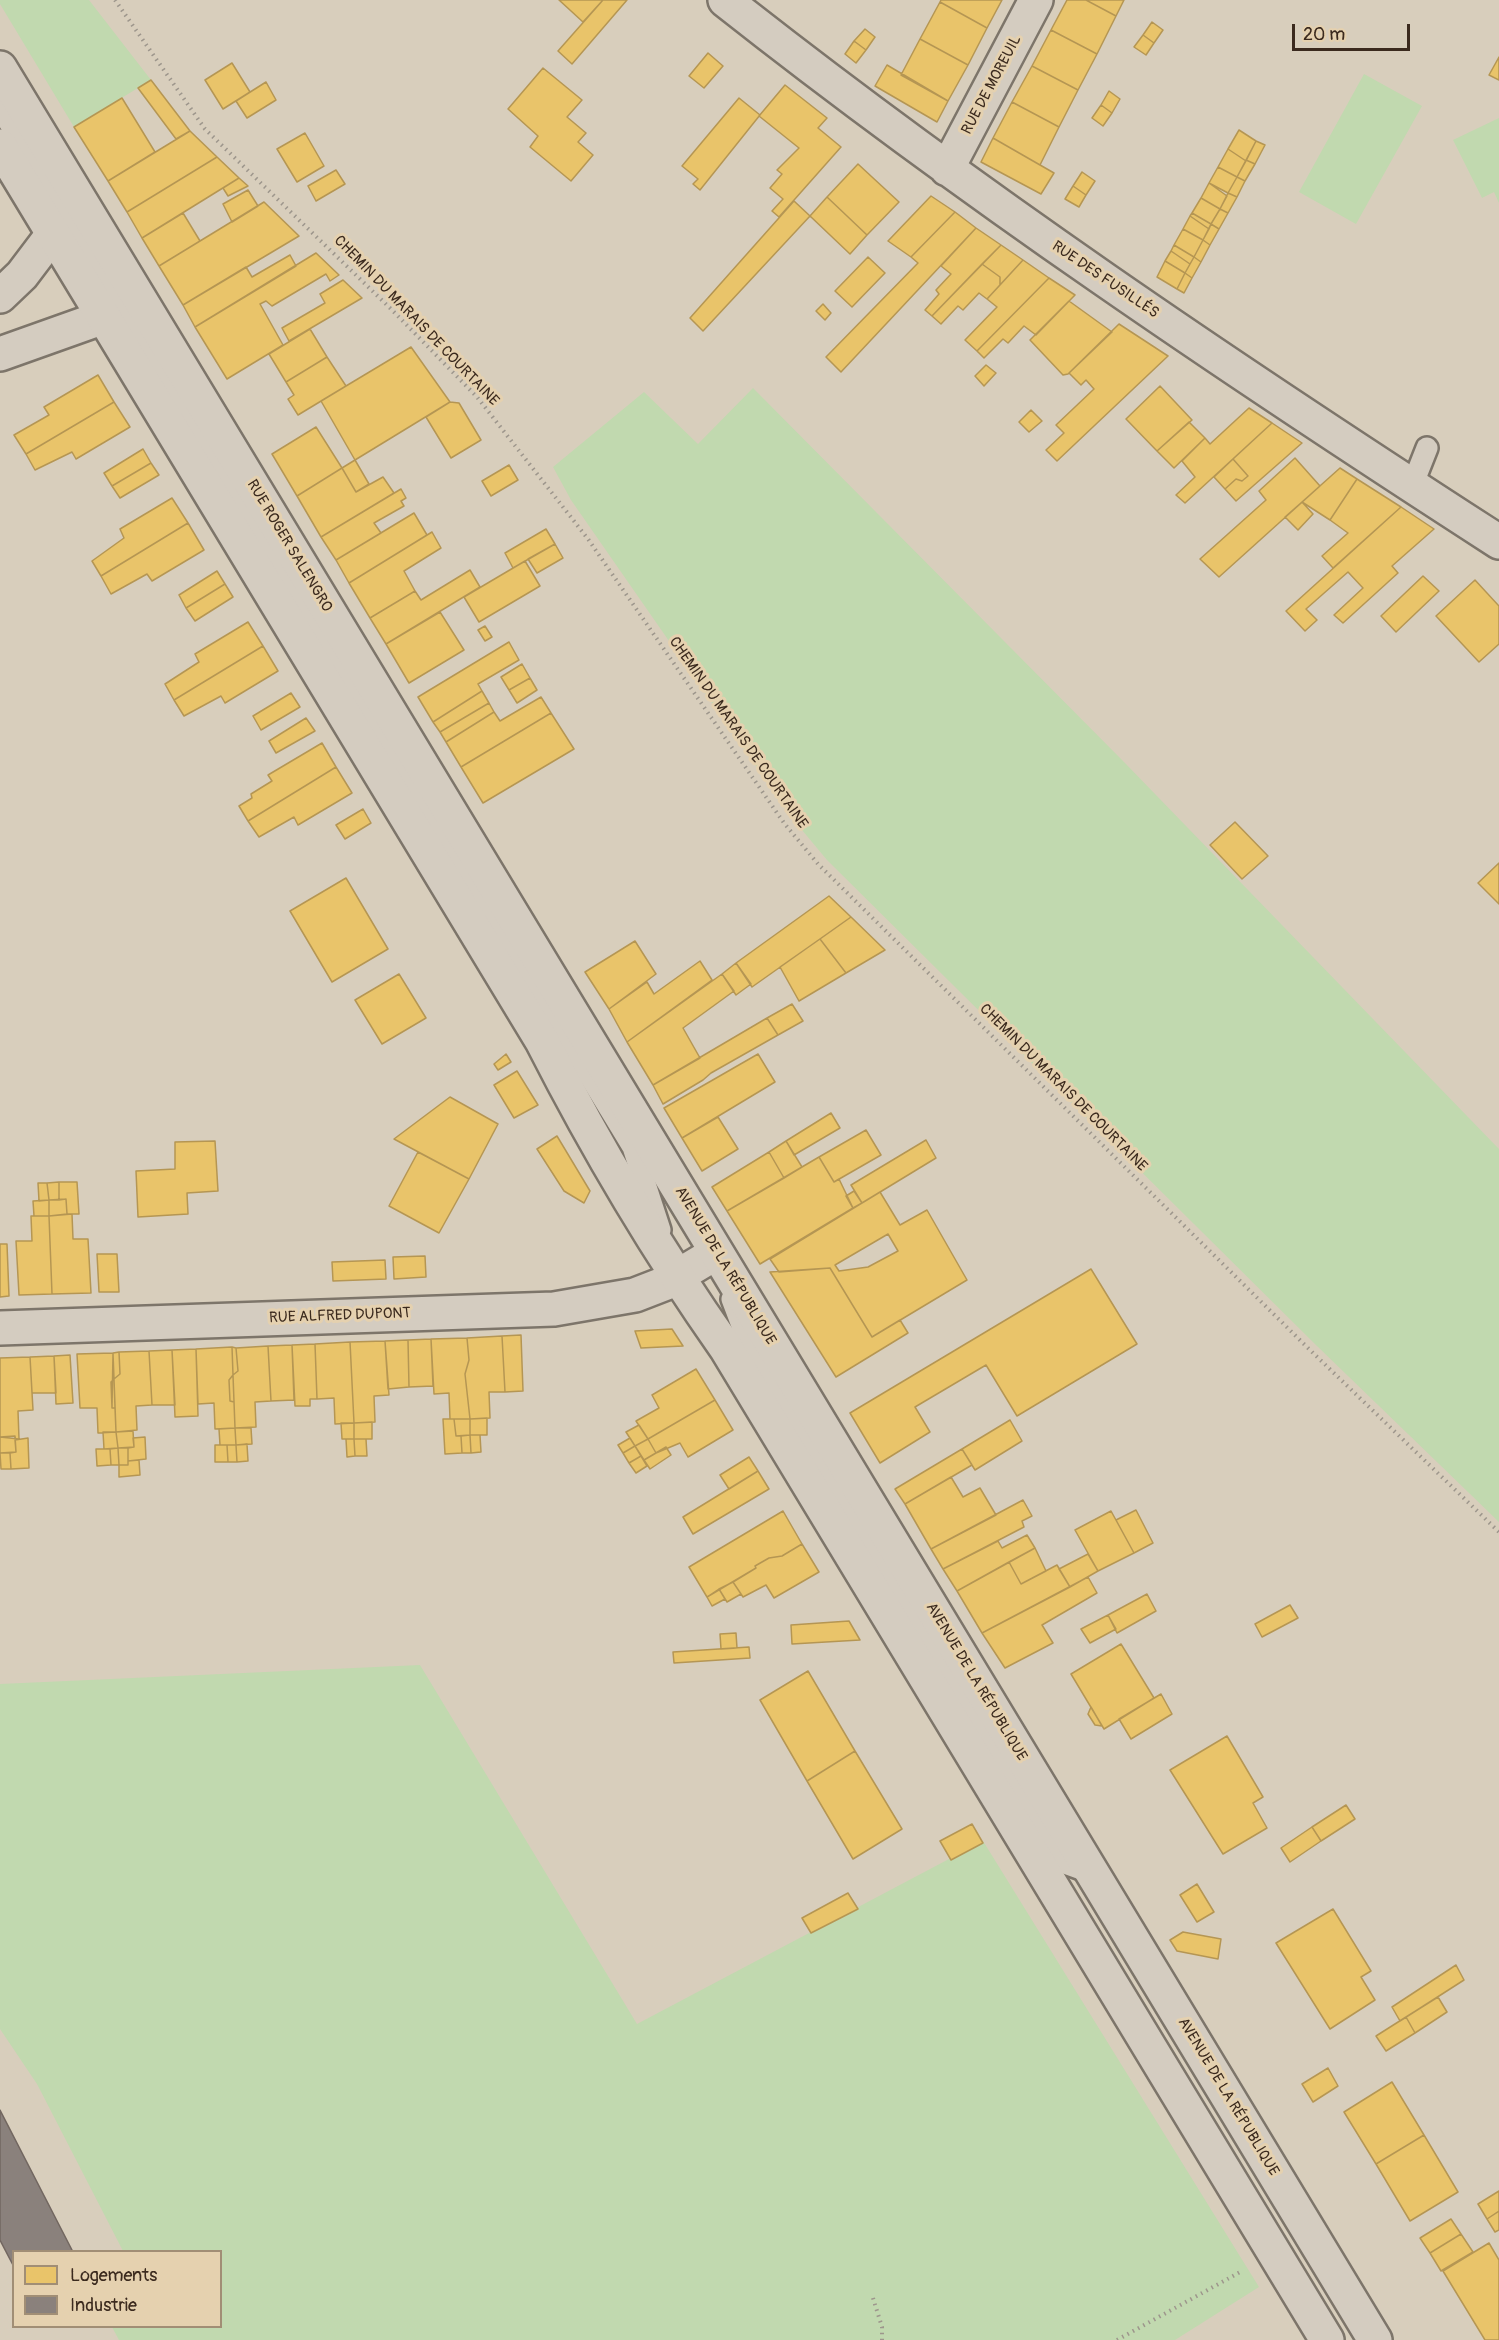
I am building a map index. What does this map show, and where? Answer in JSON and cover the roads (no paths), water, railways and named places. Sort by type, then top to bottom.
[{"type":"main road","name":"RUE DES FUSILLÉS","points":[[724,0],[947,169],[1091,271],[1499,542]]},
{"type":"main road","name":"RUE DE MOREUIL","points":[[947,169],[1036,0]]},
{"type":"main road","name":"RUE ROGER SALENGRO","points":[[0,68],[578,1023]]},
{"type":"main road","points":[[0,146],[542,1041],[578,1112],[676,1277],[726,1347],[1328,2340]]},
{"type":"main road","points":[[0,296],[22,275],[53,234]]},
{"type":"main road","points":[[0,354],[104,317]]},
{"type":"main road","name":"AVENUE DE LA RÉPUBLIQUE","points":[[578,1023],[1375,2340]]},
{"type":"main road","name":"RUE ALFRED DUPONT","points":[[0,1328],[554,1310],[635,1295],[676,1277],[716,1253]]},
{"type":"lane","points":[[0,107],[633,1147],[676,1277]]},
{"type":"lane","points":[[1412,486],[1427,448]]}]
